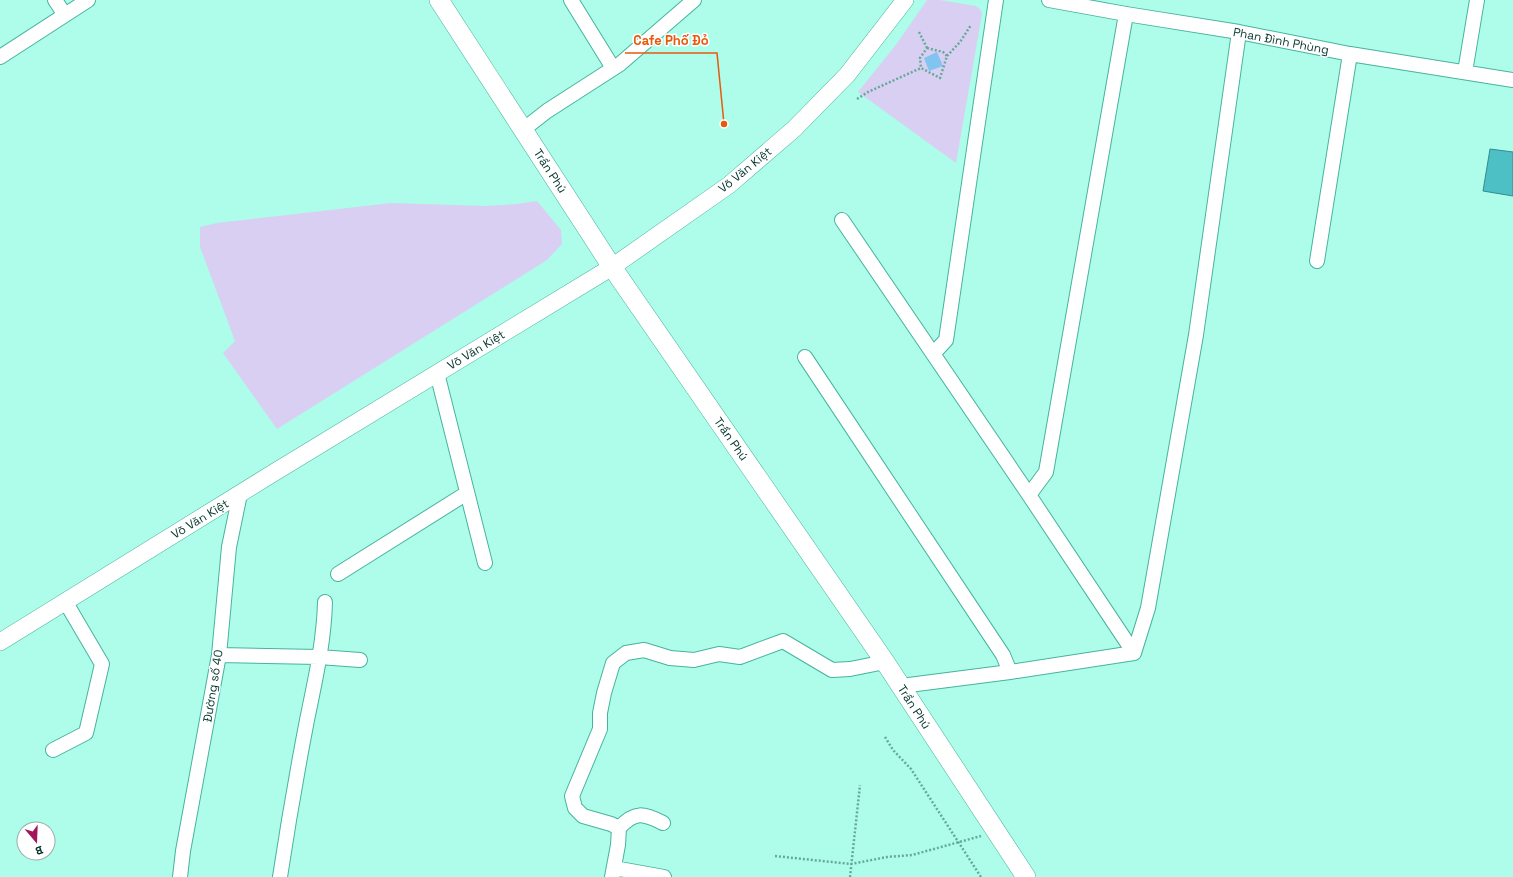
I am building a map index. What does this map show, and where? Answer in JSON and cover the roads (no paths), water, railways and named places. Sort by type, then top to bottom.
[{"type":"main road","name":"Trần Phú","points":[[439,0],[612,267],[885,662],[1026,877]]},
{"type":"street","points":[[55,0],[65,15]]},
{"type":"street","points":[[0,57],[88,0]]},
{"type":"street","points":[[571,0],[613,68]]},
{"type":"street","points":[[524,129],[547,111],[620,64],[694,0]]},
{"type":"street","name":"Võ Văn Kiệt","points":[[0,642],[612,267],[729,185],[794,129],[847,75],[905,0]]},
{"type":"street","points":[[933,354],[946,340],[996,0]]},
{"type":"street","name":"Phan Đình Phùng","points":[[1049,0],[1239,32],[1350,54],[1513,80]]},
{"type":"street","points":[[1465,72],[1477,0]]},
{"type":"street","points":[[1029,495],[1046,472],[1126,14]]},
{"type":"street","points":[[1134,653],[1148,608],[1194,343],[1239,32]]},
{"type":"street","points":[[1316,261],[1350,54]]},
{"type":"street","points":[[842,220],[1029,495],[1134,653]]},
{"type":"street","points":[[805,357],[1003,655],[1010,672]]},
{"type":"street","points":[[437,373],[485,562]]},
{"type":"street","points":[[338,574],[467,493]]},
{"type":"street","name":"Đường số 40","points":[[180,877],[183,851],[219,655],[229,547],[234,516],[240,494]]},
{"type":"street","points":[[53,750],[86,733],[102,664],[65,601]]},
{"type":"street","points":[[280,877],[289,819],[319,657],[325,602]]},
{"type":"street","points":[[619,828],[584,816],[575,808],[572,796],[600,729],[600,713],[613,663],[626,653],[644,650],[670,658],[694,660],[719,654],[740,657],[783,640],[832,670],[850,669],[885,662]]},
{"type":"street","points":[[901,686],[1010,672],[1134,653]]},
{"type":"street","points":[[219,655],[319,657],[360,660]]},
{"type":"street","points":[[663,822],[639,815],[633,816],[627,820],[619,828],[618,845],[613,872],[664,877]]},
{"type":"water","points":[[937,52],[943,66],[929,71],[924,58]]},
{"type":"place","name":"Cafe Phố Đỏ","points":[[724,124]]}]
